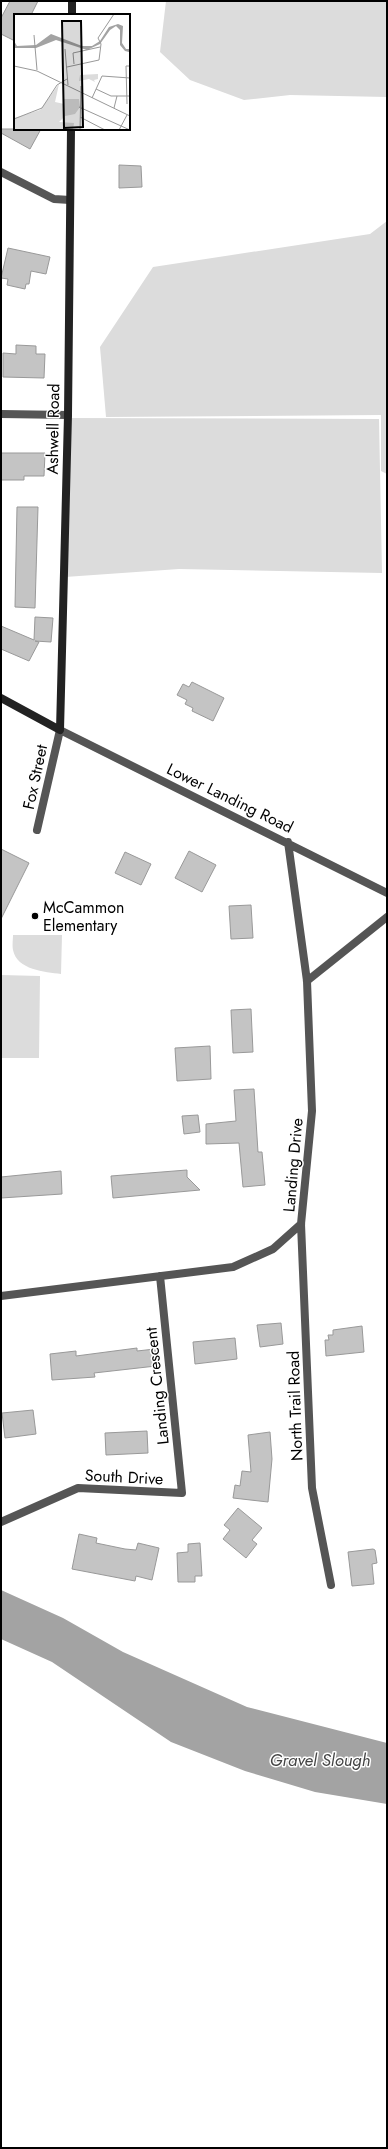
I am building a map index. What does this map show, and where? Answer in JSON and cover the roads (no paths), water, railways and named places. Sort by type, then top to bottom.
[{"type":"street","points":[[72,1],[72,14]]},
{"type":"street","name":"Ashwell Road","points":[[60,730],[68,415],[71,130]]},
{"type":"street","points":[[1,172],[54,199],[70,200]]},
{"type":"street","points":[[1,414],[68,415]]},
{"type":"street","points":[[1,698],[60,730]]},
{"type":"street","name":"Fox Street","points":[[37,830],[60,730]]},
{"type":"street","name":"Lower Landing Road","points":[[60,730],[288,842],[387,894]]},
{"type":"street","name":"Landing Drive","points":[[1,1296],[233,1268],[273,1249],[301,1224],[312,1111],[307,980],[288,842]]},
{"type":"street","points":[[307,980],[387,917]]},
{"type":"street","name":"North Trail Road","points":[[301,1224],[312,1488],[331,1585]]},
{"type":"street","name":"Landing Crescent","points":[[160,1276],[182,1494]]},
{"type":"street","name":"South Drive","points":[[1,1522],[78,1488],[182,1494]]},
{"type":"water","name":"Gravel Slough","points":[[1,1590],[63,1618],[123,1652],[247,1707],[387,1743],[387,1804],[315,1792],[245,1771],[171,1742],[52,1662],[1,1639]]},
{"type":"place","name":"McCammon Elementary","points":[[35,916]]}]
